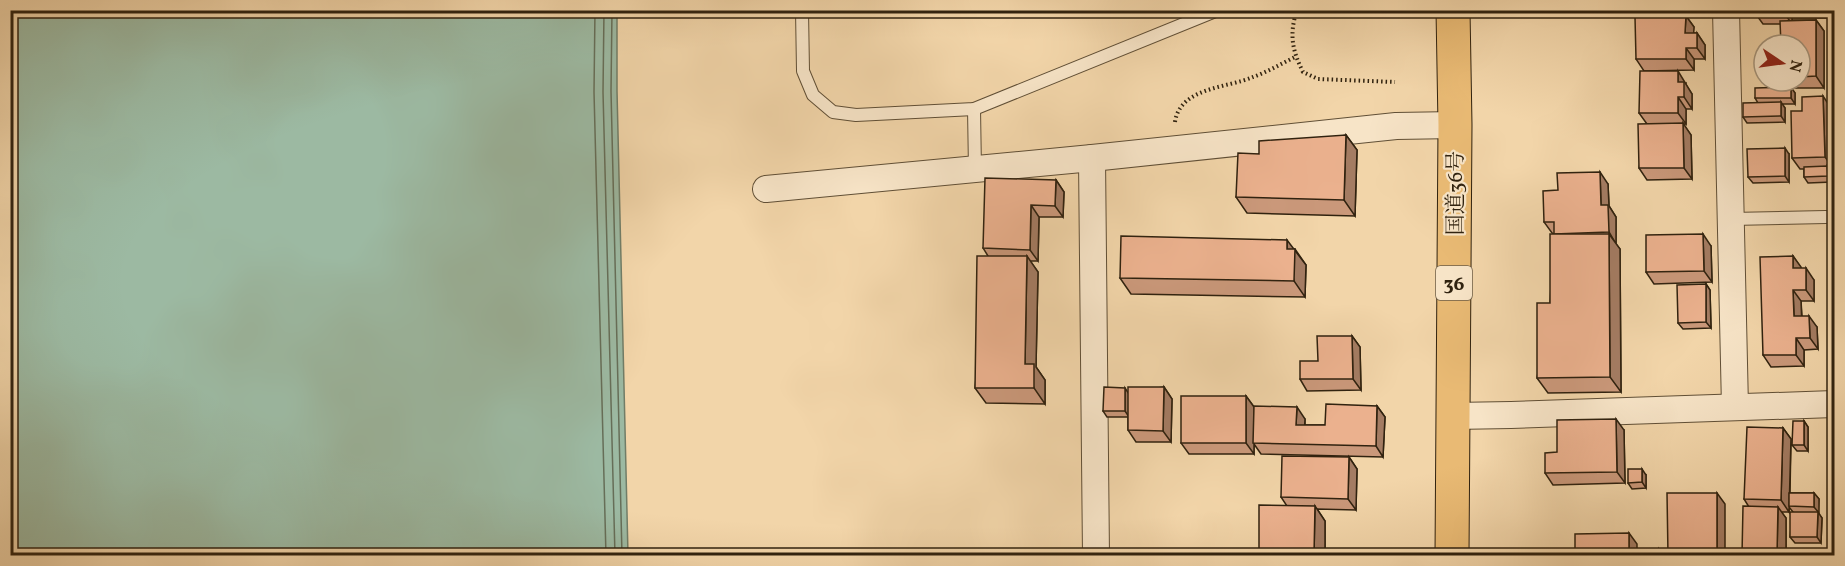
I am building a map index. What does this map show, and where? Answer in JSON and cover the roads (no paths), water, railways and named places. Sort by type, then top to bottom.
[{"type":"highway","name":"国道36号","points":[[1452,555],[1455,126],[1453,10]]},
{"type":"street","points":[[1726,10],[1735,407]]},
{"type":"street","points":[[766,189],[975,170],[1396,126],[1455,126]]},
{"type":"street","points":[[1092,158],[1096,555]]},
{"type":"street","points":[[1453,416],[1834,404]]},
{"type":"lane","points":[[802,10],[803,71],[813,95],[833,112],[856,115],[974,109],[1218,10]]},
{"type":"lane","points":[[974,109],[975,170]]},
{"type":"lane","points":[[1731,219],[1826,217]]},
{"type":"water","points":[[10,11],[617,11],[628,555],[11,555]]}]
